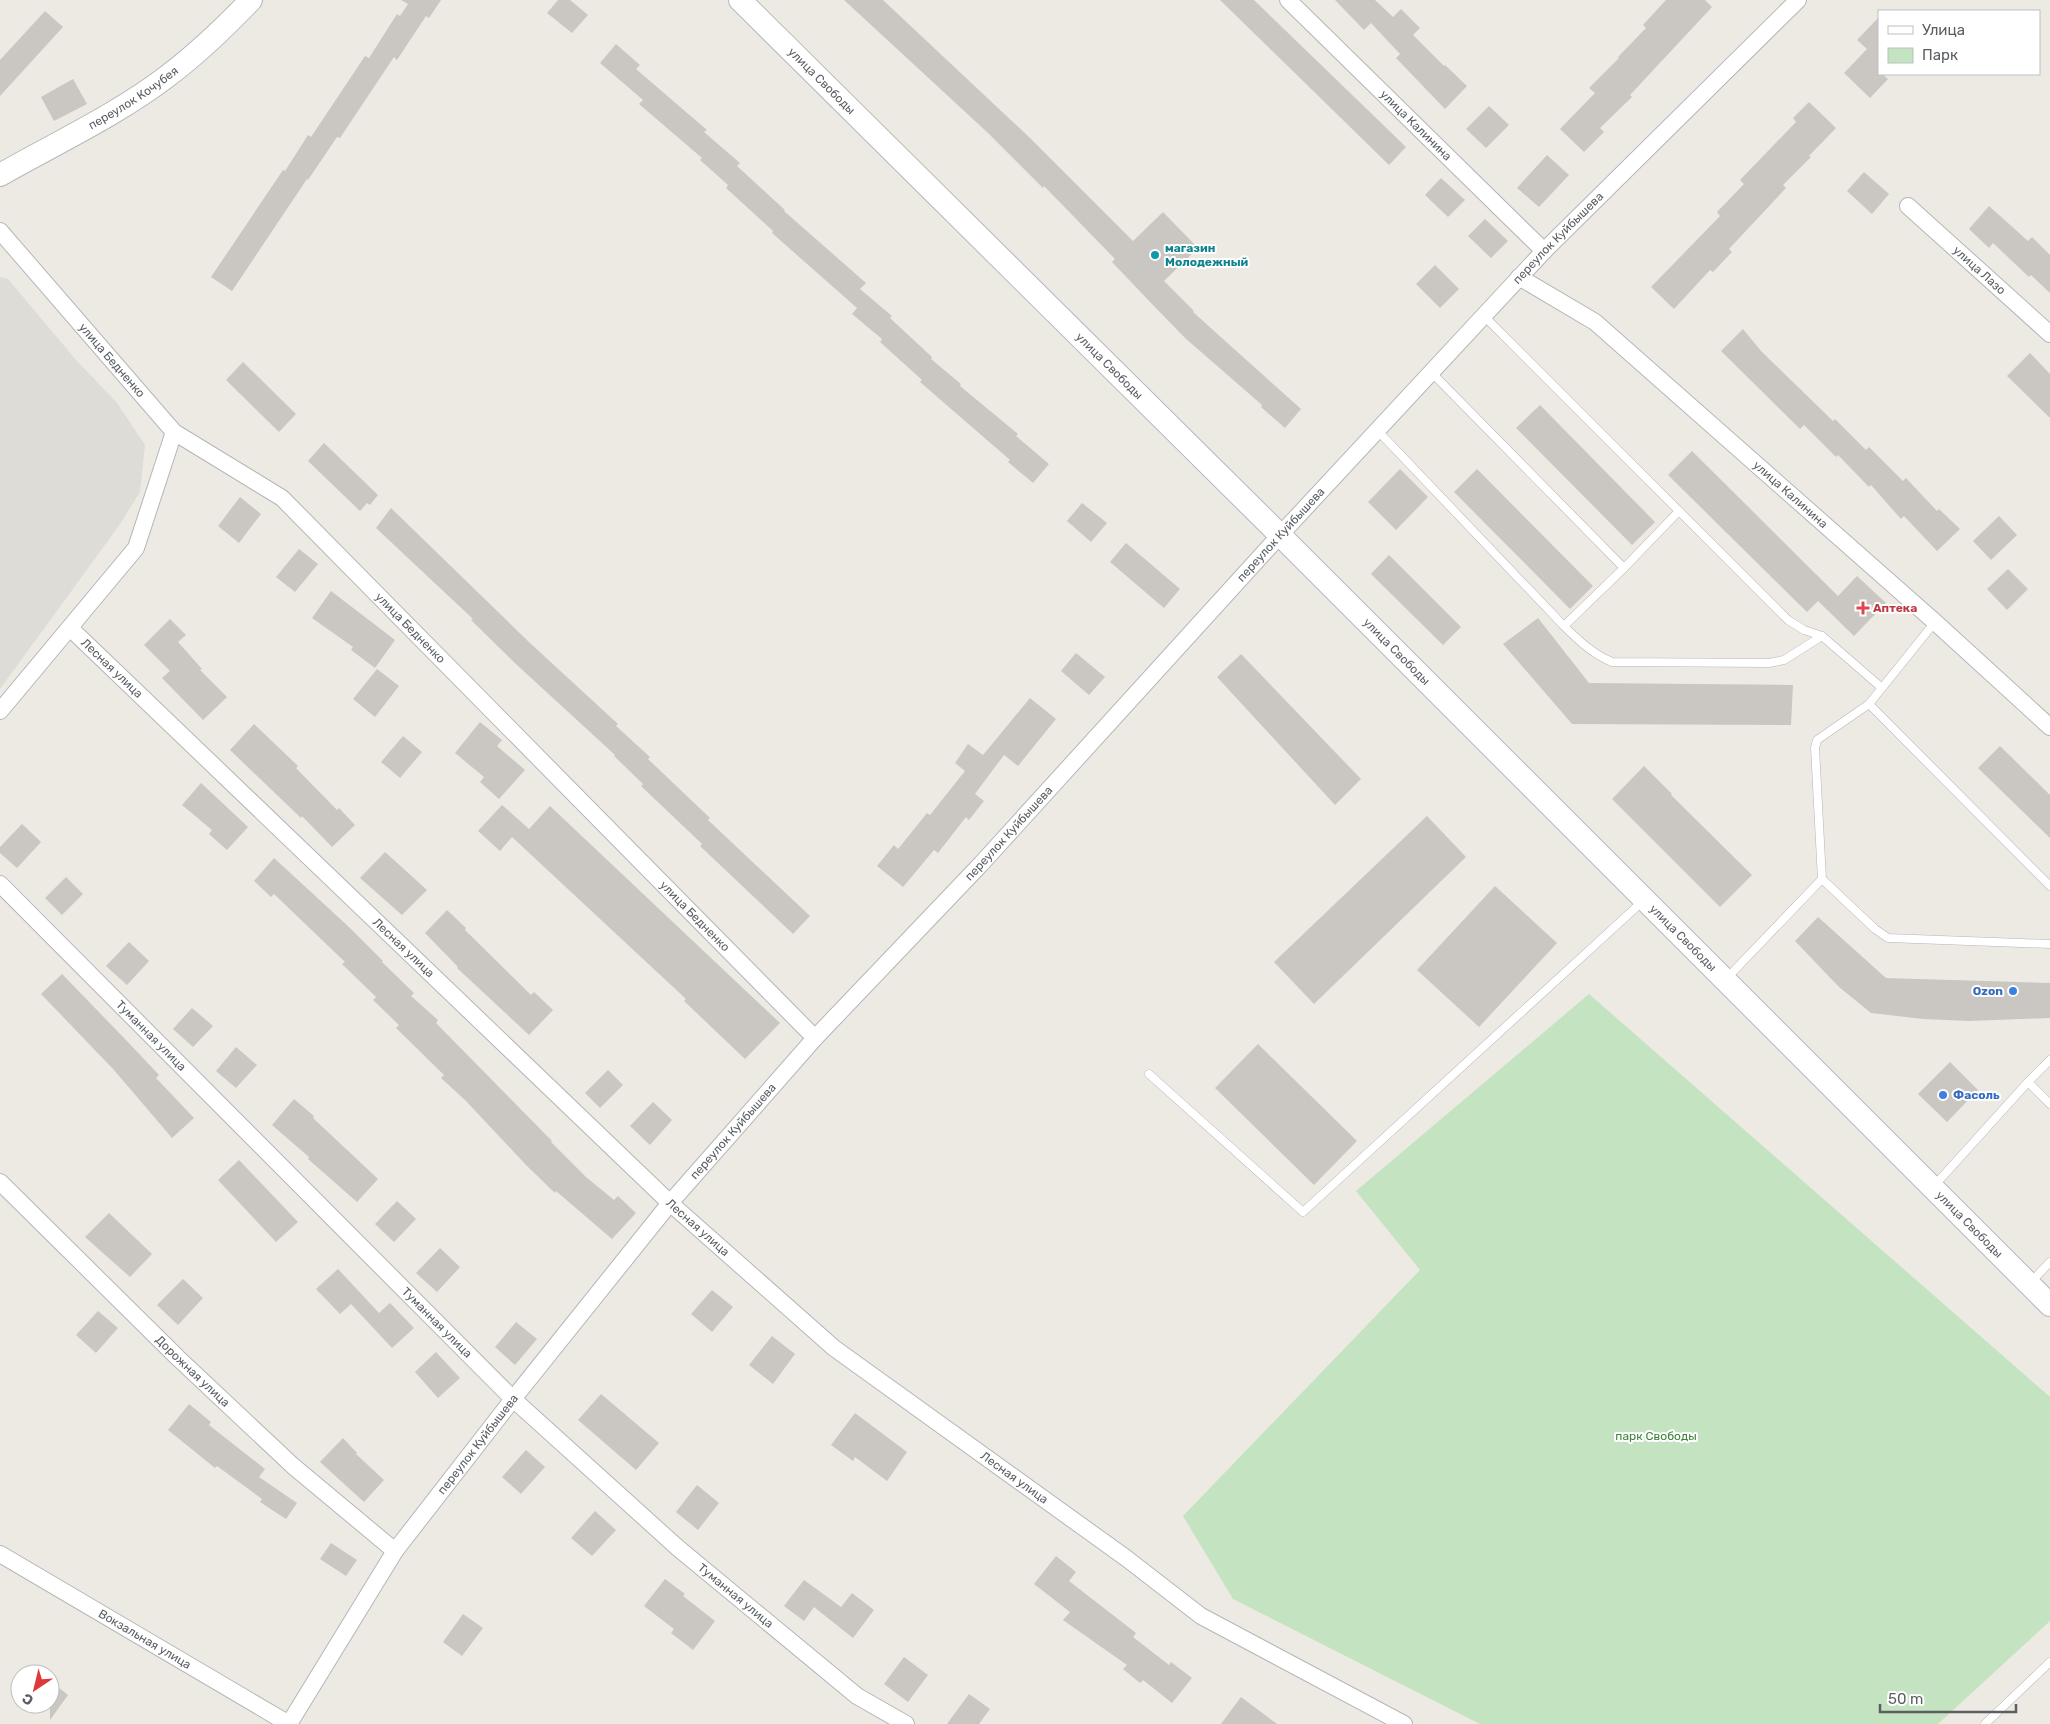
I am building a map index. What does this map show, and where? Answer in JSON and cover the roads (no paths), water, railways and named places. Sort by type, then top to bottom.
[{"type":"main road","name":"переулок Кочубея","points":[[0,175],[117,109],[168,76],[220,33],[251,0]]},
{"type":"main road","name":"улица Свободы","points":[[740,0],[1280,535],[2050,1305]]},
{"type":"street","name":"улица Калинина","points":[[1288,0],[1544,251]]},
{"type":"street","name":"переулок Куйбышева","points":[[289,1724],[395,1551],[513,1399],[670,1203],[815,1038],[988,856],[1280,535],[1519,277],[1798,0]]},
{"type":"street","name":"улица Лазо","points":[[1908,206],[2050,334]]},
{"type":"street","name":"улица Бедненко","points":[[0,231],[174,432],[282,498],[815,1038]]},
{"type":"street","name":"улица Калинина","points":[[1519,277],[1595,322],[1935,622],[2050,727]]},
{"type":"street","points":[[0,711],[136,548],[174,432]]},
{"type":"street","name":"Лесная улица","points":[[70,628],[670,1203],[834,1348],[1126,1558],[1201,1616],[1404,1724]]},
{"type":"street","name":"Туманная улица","points":[[0,884],[513,1399],[678,1548],[857,1696],[906,1724]]},
{"type":"street","name":"Дорожная улица","points":[[0,1182],[178,1358],[293,1466],[395,1551]]},
{"type":"street","name":"Вокзальная улица","points":[[0,1554],[289,1724]]},
{"type":"lane","points":[[1484,315],[1788,620],[1804,630],[1822,636],[1882,688]]},
{"type":"lane","points":[[1431,372],[1624,568]]},
{"type":"lane","points":[[1377,430],[1564,626],[1599,656],[1612,662],[1769,664],[1784,660],[1822,636]]},
{"type":"lane","points":[[1564,626],[1679,511]]},
{"type":"lane","points":[[1935,622],[1869,704],[1817,740],[1815,748],[1822,879],[1875,929],[1888,938],[2050,944]]},
{"type":"lane","points":[[1869,704],[2050,886]]},
{"type":"lane","points":[[1725,980],[1822,879]]},
{"type":"lane","points":[[1149,1074],[1303,1212],[1644,899]]},
{"type":"lane","points":[[1933,1188],[2050,1060]]},
{"type":"lane","points":[[2028,1082],[2050,1104]]},
{"type":"lane","points":[[2029,1284],[2050,1262]]},
{"type":"lane","points":[[1985,1724],[2050,1662]]},
{"type":"place","name":"магазин Молодежный","points":[[1155,255]]},
{"type":"place","name":"Аптека","points":[[1863,608]]},
{"type":"place","name":"Ozon","points":[[2013,991]]},
{"type":"place","name":"Фасоль","points":[[1943,1095]]},
{"type":"park label","name":"парк Свободы","points":[[1656,1436]]}]
